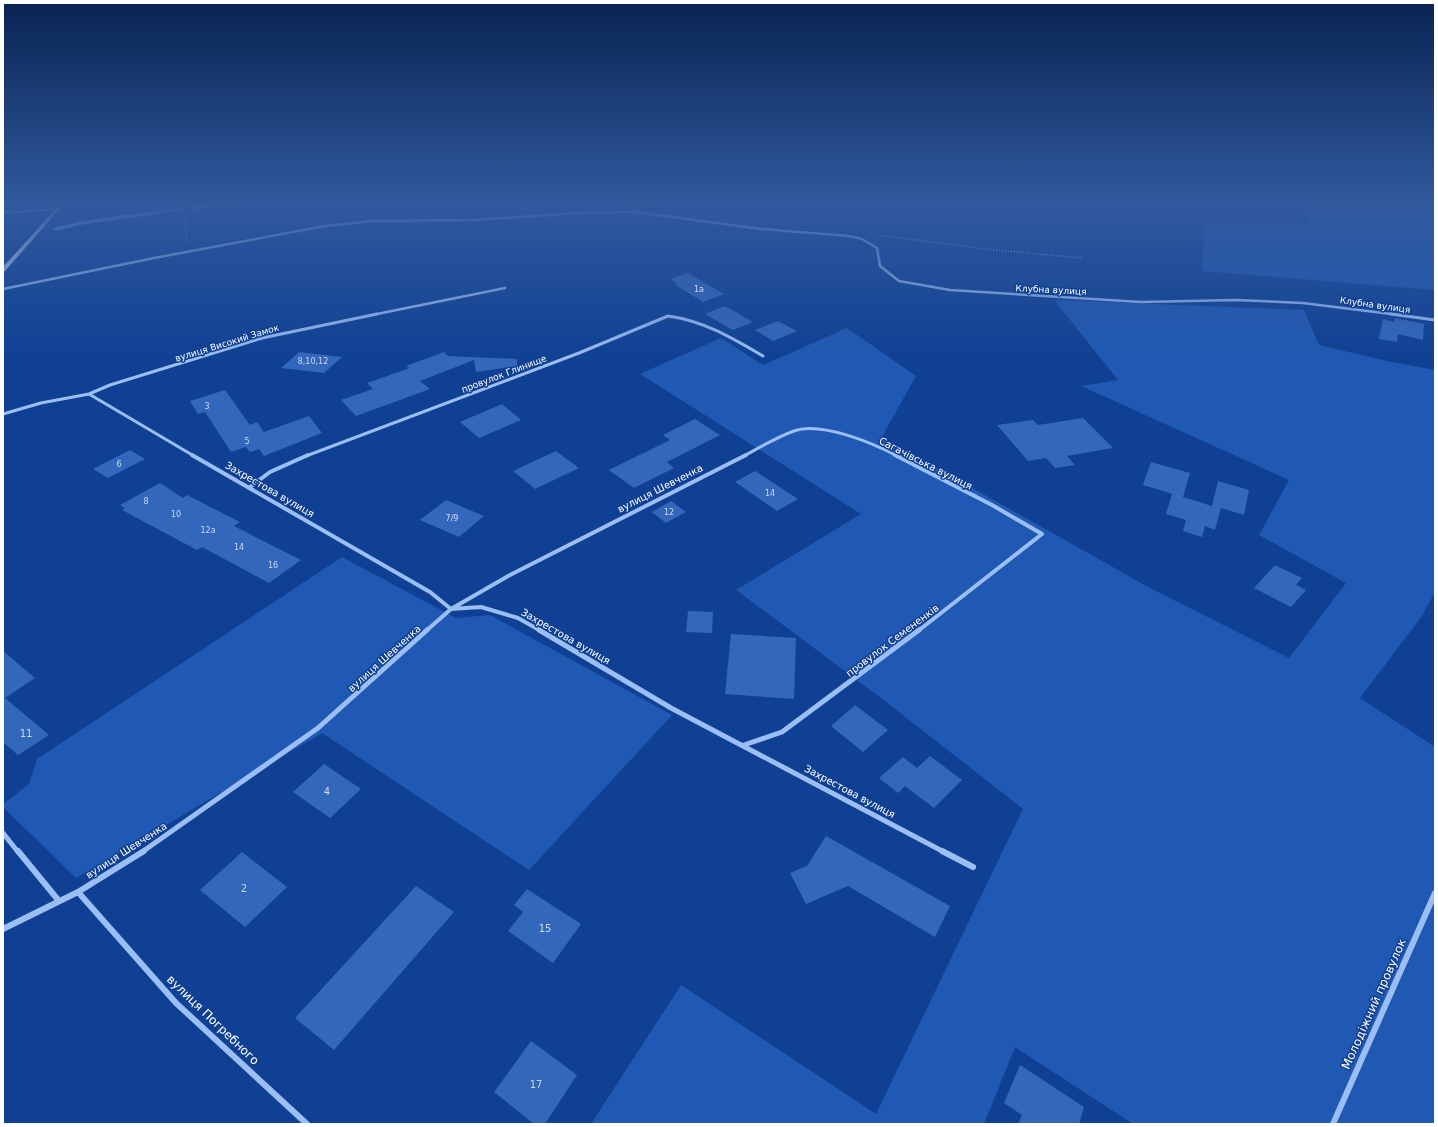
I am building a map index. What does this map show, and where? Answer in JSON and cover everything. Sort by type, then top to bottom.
[{"type":"street","points":[[3,270],[16,256]]},
{"type":"street","name":"Клубна вулиця","points":[[3,289],[168,256]]},
{"type":"street","name":"Клубна вулиця","points":[[879,256],[880,266],[888,274],[899,281],[922,287],[984,293],[1141,302],[1236,300],[1303,303],[1435,320]]},
{"type":"street","name":"вулиця Високий Замок","points":[[3,414],[41,403],[89,394],[110,385],[262,338],[505,288]]},
{"type":"street","name":"провулок Глинище","points":[[250,487],[270,472],[307,455],[580,353],[668,316],[681,317],[709,324],[763,356]]},
{"type":"street","name":"Захрестова вулиця","points":[[89,394],[180,449],[250,487],[430,592],[451,609],[481,606],[518,618],[671,708],[744,745],[973,867]]},
{"type":"street","name":"Сагачівська вулиця","points":[[795,430],[825,429],[851,436],[892,453],[992,505],[1042,534]]},
{"type":"street","name":"вулиця Шевченка","points":[[3,929],[78,892],[133,858],[318,728],[451,609],[510,575],[795,430]]},
{"type":"street","name":"провулок Семененків","points":[[744,745],[782,732],[788,728],[931,622],[1042,534]]},
{"type":"street","points":[[3,833],[59,901]]},
{"type":"street","name":"вулиця Погребного","points":[[78,892],[176,1003],[307,1124]]},
{"type":"street","name":"Молодіжний провулок","points":[[1332,1124],[1435,893]]},
{"type":"path","points":[[1056,256],[1081,258]]},
{"type":"shaded area","points":[[1203,256],[1435,256],[1435,290],[1202,271]]},
{"type":"shaded area","points":[[1054,300],[1304,310],[1319,345],[1387,361],[1435,370],[1435,592],[1422,616],[1360,698],[1435,747],[1435,1124],[1133,1124],[1015,1047],[984,1124],[591,1124],[681,985],[876,1114],[1023,809],[881,698],[736,590],[861,514],[640,374],[721,338],[763,365],[847,328],[916,376],[882,437],[1150,588],[1289,658],[1346,583],[1259,535],[1289,480],[1081,386],[1118,380]]},
{"type":"shaded area","points":[[342,557],[456,618],[490,615],[672,715],[529,870],[322,733],[76,878],[3,807],[3,804],[29,784],[37,759]]},
{"type":"building","points":[[688,273],[724,294],[703,302],[674,284],[677,283],[670,279]]},
{"type":"building","points":[[725,306],[753,322],[733,330],[705,314]]},
{"type":"building","points":[[1395,318],[1424,324],[1423,340],[1398,334],[1397,342],[1379,339],[1383,319],[1394,322]]},
{"type":"building","points":[[778,321],[797,331],[773,341],[755,330]]},
{"type":"building","points":[[299,352],[342,357],[324,373],[281,368]]},
{"type":"building","points":[[444,352],[448,356],[517,359],[517,366],[476,372],[474,360],[420,381],[430,389],[356,416],[341,400],[373,389],[367,383],[410,368],[406,366]]},
{"type":"building","points":[[225,390],[250,425],[257,422],[264,432],[309,416],[322,433],[264,456],[259,449],[250,452],[246,447],[231,452],[205,412],[198,414],[190,401]]},
{"type":"building","points":[[502,404],[521,420],[479,438],[460,422]]},
{"type":"building","points":[[1083,418],[1113,448],[1067,456],[1075,465],[1055,468],[1046,458],[1028,461],[997,425],[1033,420],[1038,425]]},
{"type":"building","points":[[695,419],[720,435],[667,462],[674,468],[634,488],[609,470],[670,440],[663,435]]},
{"type":"building","points":[[130,450],[145,459],[108,478],[93,469]]},
{"type":"building","points":[[556,451],[579,468],[535,489],[513,471]]},
{"type":"building","points":[[1151,462],[1190,473],[1183,497],[1212,506],[1218,481],[1249,490],[1244,515],[1221,508],[1215,530],[1205,526],[1202,537],[1183,531],[1186,520],[1166,514],[1172,494],[1179,496],[1143,485]]},
{"type":"building","points":[[755,471],[798,499],[777,511],[735,482]]},
{"type":"building","points":[[160,483],[183,498],[187,495],[240,522],[234,526],[301,560],[269,583],[202,547],[197,550],[122,510],[125,508],[120,505]]},
{"type":"building","points":[[446,500],[484,516],[459,537],[420,520]]},
{"type":"building","points":[[671,501],[686,512],[666,523],[652,512]]},
{"type":"building","points":[[1275,565],[1302,578],[1296,585],[1306,590],[1291,607],[1254,588]]},
{"type":"building","points":[[688,611],[713,612],[712,633],[686,632]]},
{"type":"building","points":[[731,634],[796,638],[794,699],[725,694]]},
{"type":"building","points":[[3,651],[35,678],[5,698],[49,735],[18,755],[3,742]]},
{"type":"building","points":[[855,705],[888,730],[863,752],[831,726]]},
{"type":"building","points":[[930,756],[962,780],[934,808],[905,786],[898,793],[879,778],[903,757],[917,768]]},
{"type":"building","points":[[324,764],[361,789],[330,818],[293,792]]},
{"type":"building","points":[[826,836],[950,906],[935,937],[848,886],[806,904],[790,873],[807,866]]},
{"type":"building","points":[[242,852],[287,887],[245,927],[200,890]]},
{"type":"building","points":[[416,886],[454,912],[334,1050],[295,1018]]},
{"type":"building","points":[[527,889],[581,924],[553,963],[508,931],[523,912],[514,905]]},
{"type":"building","points":[[531,1041],[577,1075],[545,1124],[534,1124],[494,1092]]},
{"type":"building","points":[[1020,1065],[1084,1107],[1079,1124],[1018,1124],[1022,1115],[1004,1103]]}]
